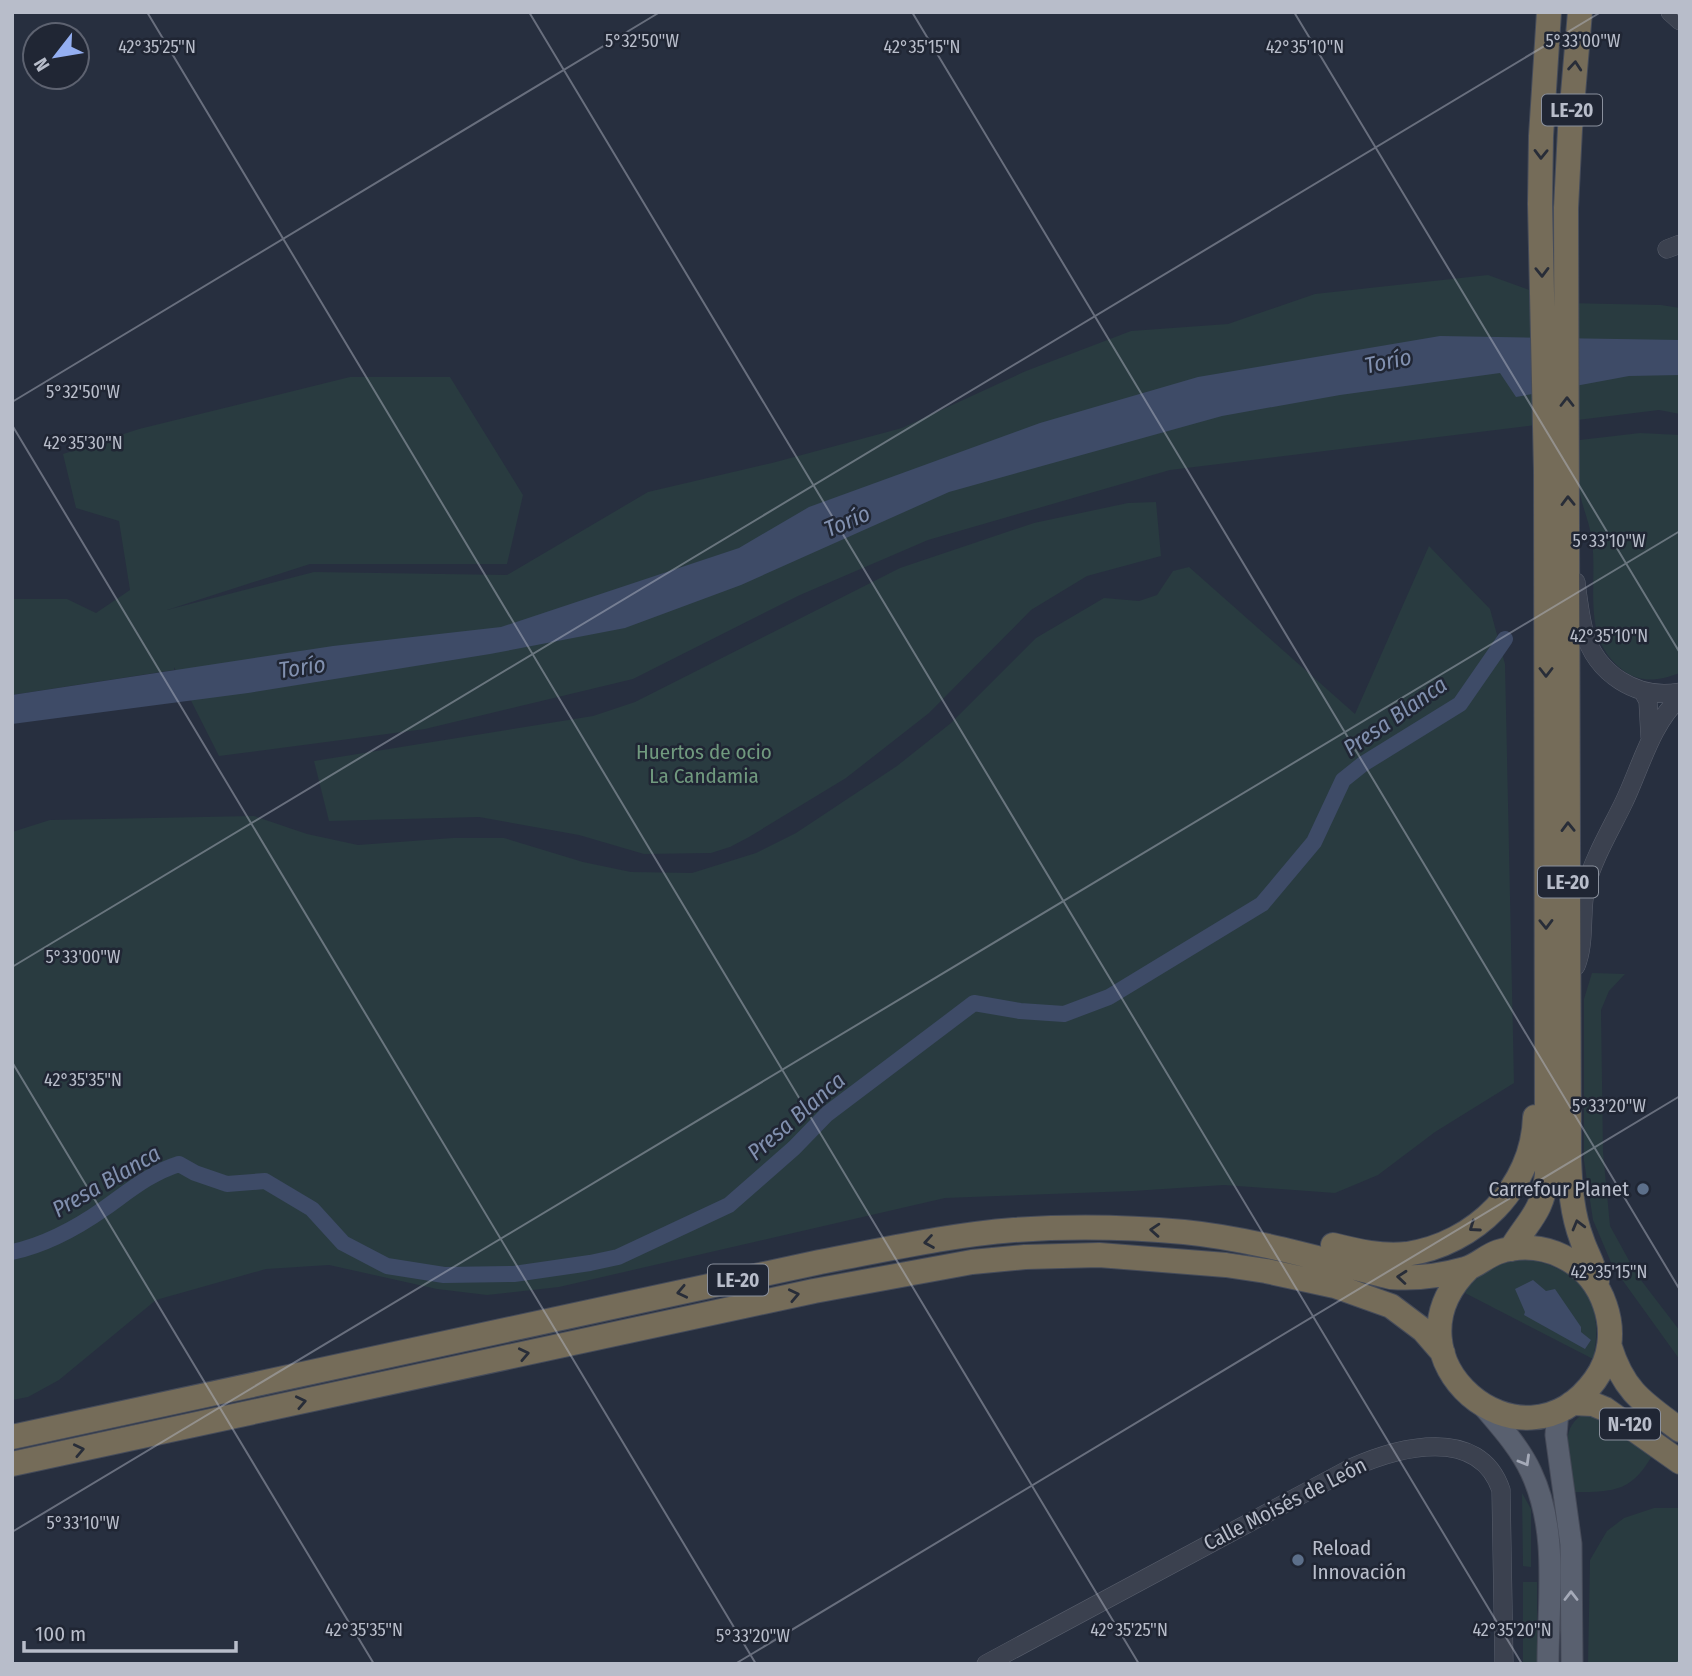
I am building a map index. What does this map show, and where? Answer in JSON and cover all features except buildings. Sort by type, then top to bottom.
[{"type":"highway","name":"LE-20","points":[[1549,12],[1541,136],[1540,204],[1556,471],[1569,544],[1567,705],[1570,1190],[1582,1240],[1595,1269],[1598,1289]]},
{"type":"highway","name":"LE-20","points":[[1511,1249],[1538,1212],[1544,1197],[1547,1175],[1556,471],[1570,129],[1580,12]]},
{"type":"highway","points":[[1186,1232],[1245,1226],[1382,1254],[1405,1254],[1445,1244],[1478,1225],[1491,1214],[1517,1179],[1531,1144],[1536,1093],[1548,1059]]},
{"type":"highway","name":"LE-20","points":[[12,1437],[807,1265],[929,1241],[1013,1230],[1083,1228],[1186,1232],[1272,1247],[1391,1277],[1427,1278],[1469,1268]]},
{"type":"highway","points":[[1511,1249],[1543,1249],[1566,1257],[1584,1271],[1598,1289],[1609,1319],[1610,1347],[1601,1372],[1589,1388],[1565,1407],[1532,1417],[1510,1417],[1484,1407],[1457,1383],[1443,1353],[1440,1332],[1442,1312],[1458,1279],[1482,1259],[1511,1249]]},
{"type":"highway","name":"LE-20","points":[[12,1465],[814,1291],[972,1262],[1025,1257],[1098,1255],[1214,1264],[1266,1271],[1335,1286],[1391,1306],[1423,1330],[1443,1353]]},
{"type":"highway","name":"N-120","points":[[1610,1347],[1617,1369],[1633,1393],[1680,1430]]},
{"type":"highway","name":"N-120","points":[[1565,1407],[1593,1404],[1605,1409],[1680,1462]]},
{"type":"main road","points":[[1484,1407],[1516,1445],[1546,1511],[1550,1570],[1548,1664]]},
{"type":"main road","points":[[1565,1407],[1556,1435],[1571,1544],[1572,1664]]},
{"type":"street","points":[[1670,12],[1680,21]]},
{"type":"street","points":[[1569,544],[1584,631],[1591,650],[1603,666],[1618,679],[1643,692],[1680,692]]},
{"type":"street","points":[[1643,692],[1648,701],[1650,741]]},
{"type":"street","points":[[1568,985],[1579,959],[1582,910],[1587,885],[1650,741],[1668,709],[1680,698]]},
{"type":"street","name":"Calle Moisés de León","points":[[986,1664],[1351,1468],[1375,1457],[1432,1447],[1468,1451],[1479,1457],[1493,1470],[1501,1490],[1504,1664]]},
{"type":"green space","points":[[1488,275],[1565,303],[1661,305],[1680,308],[1680,414],[1659,410],[1170,470],[928,540],[800,595],[633,679],[425,729],[219,756],[174,667],[174,670],[12,695],[12,599],[67,599],[96,613],[130,590],[119,521],[76,508],[63,454],[139,429],[350,377],[450,377],[523,495],[507,564],[310,564],[167,610],[314,572],[507,575],[648,492],[772,463],[902,428],[1026,371],[1131,331],[1228,324],[1315,294]]},
{"type":"green space","points":[[1640,433],[1680,435],[1680,673],[1652,680],[1638,678],[1624,671],[1610,658],[1601,644],[1594,611],[1592,541],[1578,483],[1580,440]]},
{"type":"green space","name":"Huertos de ocio La Candamia","points":[[1156,502],[1161,556],[1087,576],[1031,610],[929,713],[846,778],[730,847],[711,853],[644,854],[579,835],[479,817],[329,821],[314,761],[593,716],[635,702],[900,568],[1034,523],[1128,503]]},
{"type":"green space","points":[[1429,546],[1490,609],[1505,664],[1514,1083],[1435,1132],[1378,1175],[1335,1193],[1224,1185],[945,1198],[559,1287],[487,1295],[437,1289],[329,1265],[266,1269],[156,1300],[59,1380],[28,1397],[12,1400],[12,832],[50,820],[254,816],[307,834],[358,845],[453,838],[504,838],[583,862],[631,872],[692,873],[756,853],[796,833],[897,766],[951,723],[1036,638],[1104,598],[1139,601],[1157,595],[1173,571],[1189,567],[1355,714]]},
{"type":"green space","points":[[1592,973],[1625,974],[1609,991],[1601,1010],[1603,1152],[1610,1226],[1637,1275],[1680,1331],[1680,1360],[1613,1267],[1593,1220],[1584,1161],[1584,999]]},
{"type":"green space","points":[[1529,1259],[1564,1272],[1577,1281],[1586,1293],[1593,1306],[1596,1322],[1593,1359],[1465,1293],[1484,1272],[1510,1262]]},
{"type":"green space","points":[[1582,1415],[1595,1415],[1654,1452],[1631,1482],[1612,1490],[1575,1492],[1567,1440],[1569,1430]]},
{"type":"green space","points":[[1522,1493],[1531,1509],[1531,1567],[1523,1566]]},
{"type":"green space","points":[[1654,1508],[1680,1508],[1680,1664],[1588,1664],[1590,1560],[1607,1531],[1624,1518]]},
{"type":"green space","points":[[1523,1582],[1537,1582],[1537,1664],[1523,1664]]},
{"type":"water","name":"Torío","points":[[1440,336],[1680,340],[1680,375],[1629,376],[1516,397],[1500,373],[1340,395],[1222,416],[949,492],[741,585],[625,628],[490,654],[248,693],[12,724],[12,695],[333,646],[501,627],[739,548],[809,507],[1040,423],[1198,377]]},
{"type":"water","points":[[1533,1280],[1546,1291],[1555,1289],[1581,1327],[1581,1332],[1591,1340],[1585,1349],[1524,1315],[1515,1289]]},
{"type":"waterway","name":"Presa Blanca","points":[[12,1252],[37,1245],[72,1228],[149,1177],[179,1164],[195,1173],[227,1184],[265,1181],[312,1209],[343,1243],[387,1266],[444,1275],[514,1274],[618,1257],[729,1205],[794,1148],[827,1114],[974,1003],[1020,1011],[1064,1014],[1109,997],[1262,904],[1314,842],[1343,780],[1363,764],[1460,704],[1505,639]]},
{"type":"place","name":"Carrefour Planet","points":[[1643,1189]]},
{"type":"place","name":"Reload Innovación","points":[[1298,1560]]}]
